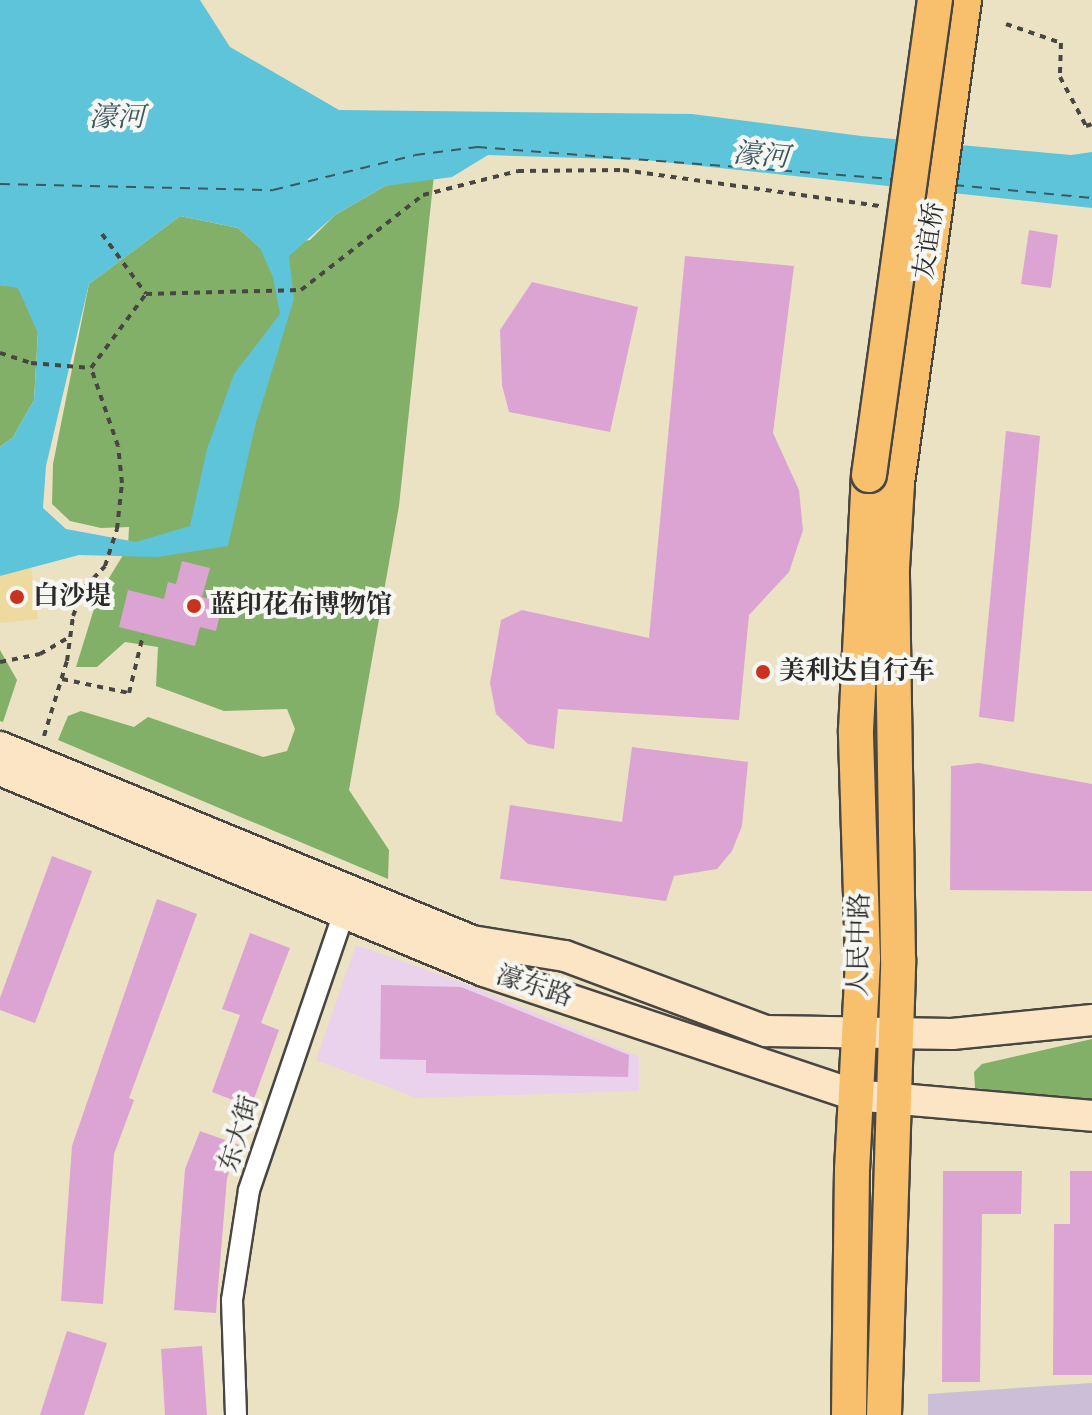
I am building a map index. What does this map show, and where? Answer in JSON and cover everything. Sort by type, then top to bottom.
[{"type":"main road","name":"友谊桥","points":[[883,479],[935,0]]},
{"type":"main road","name":"友谊桥","points":[[883,479],[964,0]]},
{"type":"main road","name":"人民中路","points":[[849,1415],[854,1095],[863,959],[856,730],[883,479]]},
{"type":"main road","name":"人民中路","points":[[883,479],[892,568],[896,1034],[891,1099],[884,1415]]},
{"type":"main road","name":"濠东路","points":[[0,747],[472,941],[565,956],[766,1031],[896,1034],[1092,1020]]},
{"type":"main road","name":"濠东路","points":[[0,770],[484,971],[854,1095],[1092,1116]]},
{"type":"street","points":[[334,885],[348,898],[344,914]]},
{"type":"street","name":"东大街","points":[[236,1415],[232,1300],[249,1190],[344,914]]},
{"type":"path","points":[[1006,24],[1061,43],[1060,77],[1086,126],[1092,124]]},
{"type":"path","points":[[146,294],[265,294],[301,290],[423,195],[518,171],[623,170],[881,206]]},
{"type":"path","points":[[102,234],[146,294]]},
{"type":"path","points":[[91,368],[146,294]]},
{"type":"path","points":[[0,353],[31,363],[68,369],[91,368]]},
{"type":"path","points":[[35,761],[62,679],[70,637],[85,587],[105,566],[115,536],[122,483],[118,446],[91,368]]},
{"type":"path","points":[[62,679],[129,693],[143,635]]},
{"type":"path","points":[[0,662],[40,654],[70,637]]},
{"type":"shaded area","points":[[356,945],[472,986],[639,1057],[639,1091],[417,1098],[316,1060]]},
{"type":"shaded area","points":[[1092,1383],[1092,1415],[928,1415],[928,1394]]},
{"type":"green space","points":[[434,175],[399,506],[349,790],[389,850],[388,879],[58,740],[68,716],[81,711],[134,727],[148,717],[263,757],[287,751],[295,729],[287,709],[224,711],[156,686],[158,647],[125,642],[97,667],[76,667],[98,596],[128,547],[129,527],[101,528],[70,521],[52,504],[53,464],[89,284],[180,216],[238,228],[260,248],[310,240],[335,215],[385,186]]},
{"type":"green space","points":[[0,285],[18,287],[38,332],[34,400],[13,437],[0,447]]},
{"type":"green space","points":[[0,650],[17,680],[3,722],[0,721]]},
{"type":"green space","points":[[1092,1039],[1092,1102],[975,1088],[974,1072],[982,1064]]},
{"type":"sand","name":"白沙堤","points":[[31,566],[38,619],[0,623],[0,576]]},
{"type":"water","name":"濠河","points":[[0,0],[200,0],[230,47],[339,110],[692,114],[861,136],[1071,155],[1092,152],[1092,208],[645,160],[488,155],[452,177],[385,186],[335,215],[289,256],[294,299],[255,426],[228,546],[157,557],[79,555],[0,576],[0,447],[13,437],[34,400],[38,333],[18,288],[0,285]],"holes":[[[180,216],[238,228],[260,248],[273,277],[280,314],[234,374],[207,449],[190,526],[136,542],[66,529],[43,508],[46,466],[89,284]]]},
{"type":"building","points":[[1029,230],[1058,235],[1051,288],[1021,284]]},
{"type":"building","points":[[685,256],[794,266],[773,433],[799,490],[803,530],[789,572],[749,615],[739,720],[558,709],[554,749],[528,744],[496,714],[490,683],[501,620],[522,610],[649,638]]},
{"type":"building","points":[[532,282],[638,307],[610,432],[509,412],[502,385],[500,330]]},
{"type":"building","points":[[1006,431],[1040,436],[1014,722],[979,717]]},
{"type":"building","name":"蓝印花布博物馆","points":[[182,561],[210,568],[202,597],[223,602],[216,631],[200,627],[195,646],[119,627],[128,590],[164,599],[168,582],[176,584]]},
{"type":"building","points":[[632,747],[748,762],[742,826],[732,851],[717,869],[674,876],[666,901],[500,879],[510,805],[622,822]]},
{"type":"building","points":[[979,763],[1092,784],[1092,891],[950,890],[951,766]]},
{"type":"building","points":[[52,856],[92,871],[35,1023],[0,1010],[0,998]]},
{"type":"building","points":[[157,899],[197,914],[129,1098],[134,1100],[114,1154],[103,1304],[61,1301],[72,1146]]},
{"type":"building","points":[[250,933],[290,948],[261,1023],[279,1030],[251,1107],[212,1092],[240,1015],[222,1009]]},
{"type":"building","points":[[381,985],[461,987],[629,1055],[628,1077],[426,1073],[426,1060],[380,1059]]},
{"type":"building","points":[[200,1131],[239,1145],[227,1178],[216,1313],[174,1310],[185,1169]]},
{"type":"building","points":[[943,1171],[1022,1171],[1021,1214],[982,1214],[980,1382],[942,1382]]},
{"type":"building","points":[[1070,1171],[1092,1171],[1092,1375],[1053,1375],[1054,1224],[1070,1224]]},
{"type":"building","points":[[67,1331],[107,1343],[84,1415],[40,1415]]},
{"type":"building","points":[[202,1346],[207,1415],[165,1415],[161,1349]]},
{"type":"ferry route","points":[[0,184],[273,190],[415,155],[477,147],[896,179]]},
{"type":"ferry route","points":[[954,185],[1092,198]]},
{"type":"place","name":"白沙堤","points":[[17,597]]},
{"type":"place","name":"蓝印花布博物馆","points":[[194,606]]},
{"type":"place","name":"美利达自行车","points":[[763,672]]}]
